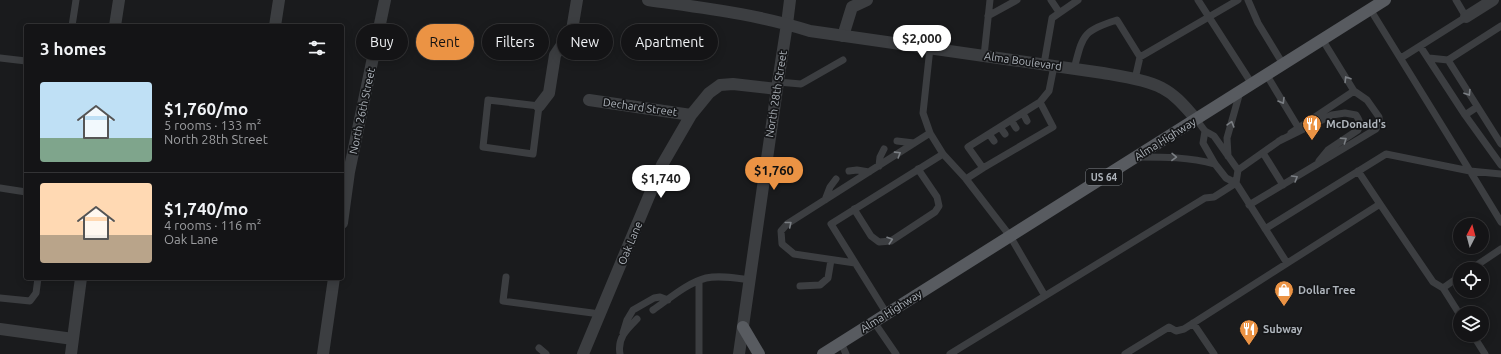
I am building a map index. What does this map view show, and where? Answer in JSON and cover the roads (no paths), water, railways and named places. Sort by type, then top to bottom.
[{"type":"main road","name":"Alma Highway","points":[[823,354],[1385,0]]},
{"type":"main road","points":[[743,327],[759,354]]},
{"type":"street","points":[[115,24],[119,0]]},
{"type":"street","points":[[276,24],[279,0]]},
{"type":"street","name":"North 26th Street","points":[[344,208],[349,172],[385,0]]},
{"type":"street","points":[[539,106],[549,93],[555,55],[572,30],[577,0]]},
{"type":"street","name":"Alma Boulevard","points":[[648,0],[747,15],[810,31],[1049,65],[1135,79],[1162,88],[1178,99],[1196,119]]},
{"type":"street","name":"North 28th Street","points":[[739,354],[790,0]]},
{"type":"street","points":[[843,36],[852,7],[867,0]]},
{"type":"street","points":[[1466,17],[1494,0]]},
{"type":"street","name":"Oak Lane","points":[[583,354],[662,165],[691,114],[709,93],[720,86],[733,84],[777,85]]},
{"type":"street","name":"Dechard Street","points":[[589,100],[691,114]]},
{"type":"street","points":[[71,354],[81,280]]},
{"type":"street","points":[[323,354],[334,280]]},
{"type":"street","points":[[0,329],[73,339]]},
{"type":"lane","points":[[72,24],[76,0]]},
{"type":"lane","points":[[984,56],[990,0]]},
{"type":"lane","points":[[988,16],[1016,0]]},
{"type":"lane","points":[[1051,0],[1059,12]]},
{"type":"lane","points":[[983,168],[968,147],[1040,102],[1049,91],[1052,18],[1078,0]]},
{"type":"lane","points":[[1198,0],[1252,84]]},
{"type":"lane","points":[[1140,57],[1208,16],[1238,0]]},
{"type":"lane","points":[[1248,0],[1258,23],[1283,64]]},
{"type":"lane","points":[[1401,58],[1466,17],[1456,0]]},
{"type":"lane","points":[[1370,9],[1501,222]]},
{"type":"lane","points":[[1074,69],[1081,42],[1086,34],[1099,25],[1117,20],[1140,57],[1135,79]]},
{"type":"lane","points":[[1429,58],[1448,60],[1501,26]]},
{"type":"lane","points":[[1250,205],[1376,129],[1379,123],[1379,117],[1367,100],[1354,91],[1322,39]]},
{"type":"lane","points":[[1420,46],[1465,115],[1501,165]]},
{"type":"lane","points":[[930,48],[923,113],[930,133],[943,154],[966,179],[1010,236],[1045,296]]},
{"type":"lane","points":[[0,58],[24,61]]},
{"type":"lane","points":[[777,85],[801,84],[843,60]]},
{"type":"lane","points":[[1448,60],[1477,107],[1500,140]]},
{"type":"lane","points":[[1266,74],[1298,127]]},
{"type":"lane","points":[[1228,158],[1227,138],[1240,91]]},
{"type":"lane","points":[[950,354],[1205,198],[1214,197],[1236,183],[1238,170],[1298,127],[1354,91]]},
{"type":"lane","points":[[488,100],[539,106],[533,154],[482,147],[488,100]]},
{"type":"lane","points":[[966,179],[1013,147],[1026,143],[1035,133],[1054,127],[1040,102]]},
{"type":"lane","points":[[1465,115],[1477,107]]},
{"type":"lane","points":[[1022,113],[1027,120]]},
{"type":"lane","points":[[1279,142],[1332,115],[1345,113],[1356,115],[1360,120],[1361,125],[1358,130],[1328,150],[1315,166]]},
{"type":"lane","points":[[1196,119],[1205,131],[1214,136],[1228,158],[1238,170]]},
{"type":"lane","points":[[1011,120],[1016,128]]},
{"type":"lane","points":[[1000,127],[1005,134]]},
{"type":"lane","points":[[1205,131],[1203,143],[1215,164],[1226,178],[1236,183],[1286,263]]},
{"type":"lane","points":[[855,263],[794,254],[782,244],[781,231],[787,224],[930,133]]},
{"type":"lane","points":[[989,134],[994,141]]},
{"type":"lane","points":[[1022,136],[1026,143]]},
{"type":"lane","points":[[897,141],[914,144]]},
{"type":"lane","points":[[879,166],[880,156],[884,149]]},
{"type":"lane","points":[[1263,153],[1283,185]]},
{"type":"lane","points":[[887,314],[830,224],[943,154]]},
{"type":"lane","points":[[1265,229],[1386,154],[1470,170],[1501,174]]},
{"type":"lane","points":[[1135,157],[1180,157],[1215,164]]},
{"type":"lane","points":[[849,171],[857,170],[868,172]]},
{"type":"lane","points":[[854,210],[871,236],[879,242],[891,241],[935,212],[938,206],[937,197],[918,170]]},
{"type":"lane","points":[[1358,171],[1432,282],[1442,288],[1454,306]]},
{"type":"lane","points":[[825,200],[830,187],[836,179]]},
{"type":"lane","points":[[0,188],[24,192]]},
{"type":"lane","points":[[1125,354],[1169,327],[1176,331],[1184,329],[1380,204]]},
{"type":"lane","points":[[1482,262],[1501,249]]},
{"type":"lane","points":[[800,286],[820,285],[828,278],[831,260]]},
{"type":"lane","points":[[653,310],[693,283],[706,278],[723,276],[750,280]]},
{"type":"lane","points":[[506,277],[503,300],[600,314]]},
{"type":"lane","points":[[0,298],[30,301],[36,293],[38,280]]},
{"type":"lane","points":[[699,281],[699,354]]},
{"type":"lane","points":[[1442,288],[1453,281]]},
{"type":"lane","points":[[620,354],[620,343],[627,320],[633,310],[654,298],[660,297],[668,300]]},
{"type":"lane","points":[[623,333],[637,319]]},
{"type":"lane","points":[[874,322],[896,354]]},
{"type":"lane","points":[[1193,323],[1214,354]]},
{"type":"lane","points":[[1477,342],[1485,354]]},
{"type":"lane","points":[[841,343],[846,354]]},
{"type":"lane","points":[[539,348],[546,354]]},
{"type":"place","name":"McDonald's","points":[[1312,141]]},
{"type":"place","name":"Dollar Tree","points":[[1284,307]]},
{"type":"place","name":"Subway","points":[[1249,346]]}]
